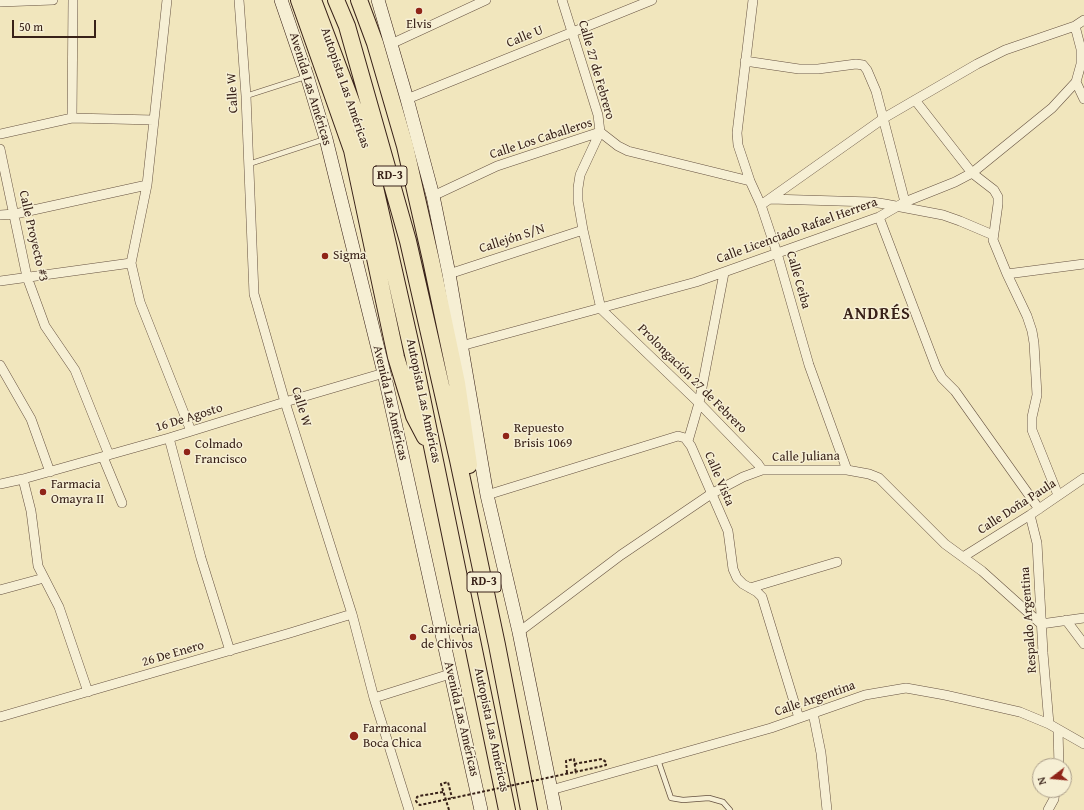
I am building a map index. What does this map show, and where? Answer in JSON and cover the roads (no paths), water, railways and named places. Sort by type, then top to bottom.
[{"type":"highway","points":[[299,0],[352,150],[396,357],[414,416],[434,456]]},
{"type":"highway","name":"Autopista Las Américas","points":[[313,0],[362,130],[414,359],[507,810]]},
{"type":"highway","name":"Autopista Las Américas","points":[[336,0],[347,26],[408,241],[478,554],[529,810]]},
{"type":"highway","points":[[359,0],[375,43],[405,146],[431,260],[457,383],[470,473],[478,554]]},
{"type":"street","points":[[0,2],[53,0]]},
{"type":"street","points":[[72,118],[73,0]]},
{"type":"street","points":[[168,0],[148,185],[130,263],[140,302],[191,432]]},
{"type":"street","name":"Calle W","points":[[239,0],[246,96],[254,294],[285,402],[352,614],[374,698],[409,810]]},
{"type":"street","name":"Avenida Las Américas","points":[[281,0],[307,76],[326,139],[384,372],[478,809]]},
{"type":"street","points":[[378,0],[433,196],[449,274],[488,495],[519,632],[555,810]]},
{"type":"street","points":[[391,44],[486,0]]},
{"type":"street","name":"Calle 27 de Febrero","points":[[562,0],[598,115],[600,132],[580,175],[578,201],[583,230],[602,309]]},
{"type":"street","name":"Calle U","points":[[407,99],[652,0]]},
{"type":"street","name":"Calle Ceiba","points":[[753,0],[737,133],[738,145],[750,181],[761,205],[777,254],[809,365],[847,470]]},
{"type":"street","points":[[761,205],[884,118],[976,64],[1005,50],[1075,26],[1084,20]]},
{"type":"street","name":"Calle Licenciado Rafael Herrera","points":[[461,346],[602,309],[724,273],[879,217],[896,206],[972,173],[1052,108],[1076,82],[1081,64],[1081,49],[1075,26]]},
{"type":"street","points":[[746,61],[799,69],[818,69],[856,64],[863,65],[867,70],[876,91],[905,202]]},
{"type":"street","points":[[1076,82],[1084,99]]},
{"type":"street","points":[[915,100],[972,173],[994,190],[998,197],[993,240],[1027,316],[1032,331],[1037,395],[1032,417],[1032,430],[1058,495]]},
{"type":"street","points":[[0,134],[72,118],[154,120]]},
{"type":"street","name":"Calle Los Caballeros","points":[[433,196],[497,166],[600,132],[618,146],[628,151],[750,181]]},
{"type":"street","name":"Calle Proyecto #3","points":[[0,149],[15,214],[27,277],[45,326],[75,370],[122,502]]},
{"type":"street","points":[[0,216],[148,185]]},
{"type":"street","points":[[770,199],[872,202],[942,215],[993,235]]},
{"type":"street","points":[[879,217],[936,367],[942,378],[955,391],[1039,509]]},
{"type":"street","name":"Callejón S/N","points":[[449,274],[583,230]]},
{"type":"street","points":[[0,281],[130,263]]},
{"type":"street","points":[[1007,274],[1084,264]]},
{"type":"street","points":[[688,441],[699,403],[724,273]]},
{"type":"street","name":"Prolongación 27 de Febrero","points":[[602,309],[699,403],[762,470]]},
{"type":"street","points":[[0,365],[31,419],[50,472]]},
{"type":"street","name":"16 De Agosto","points":[[4,483],[50,472],[191,432],[384,372]]},
{"type":"street","name":"Calle Vista","points":[[488,495],[678,436],[685,438],[688,441],[728,531],[733,569],[737,578],[762,597],[799,718]]},
{"type":"street","points":[[168,438],[201,558],[230,651]]},
{"type":"street","name":"Calle Juliana","points":[[519,632],[621,555],[711,494],[743,477],[762,470],[847,470],[869,474],[879,478],[945,544],[982,570],[1041,624]]},
{"type":"street","points":[[0,475],[4,483]]},
{"type":"street","name":"Calle Doña Paula","points":[[963,557],[1030,515],[1084,478]]},
{"type":"street","points":[[23,479],[31,511],[38,566],[59,607],[88,692]]},
{"type":"street","name":"Respaldo Argentina","points":[[1030,515],[1037,543],[1041,624],[1050,724]]},
{"type":"street","points":[[750,588],[837,562]]},
{"type":"street","points":[[0,590],[44,578]]},
{"type":"street","name":"26 De Enero","points":[[0,717],[230,651],[352,614]]},
{"type":"street","points":[[1041,624],[1084,618]]},
{"type":"street","points":[[1066,620],[1084,644]]},
{"type":"street","points":[[374,698],[450,674]]},
{"type":"street","name":"Calle Argentina","points":[[551,790],[771,728],[865,695],[906,688],[1020,712],[1050,724],[1084,744]]},
{"type":"street","points":[[813,714],[821,753],[827,810]]},
{"type":"street","points":[[1058,730],[1059,758]]},
{"type":"street","points":[[1048,810],[1054,798]]},
{"type":"lane","points":[[246,96],[307,76]]},
{"type":"lane","points":[[249,164],[326,139]]},
{"type":"lane","points":[[658,760],[671,798],[684,800],[709,798],[723,802],[730,810]]},
{"type":"place","name":"Elvis","points":[[419,11]]},
{"type":"place","name":"Sigma","points":[[325,256]]},
{"type":"place","name":"Repuesto Brisis 1069","points":[[506,436]]},
{"type":"place","name":"Colmado Francisco","points":[[187,452]]},
{"type":"place","name":"Farmacia Omayra II","points":[[43,492]]},
{"type":"place","name":"Carniceria de Chivos","points":[[413,637]]},
{"type":"place","name":"Farmaconal Boca Chica","points":[[354,736]]},
{"type":"district","name":"ANDRÉS","points":[[877,315]]}]
